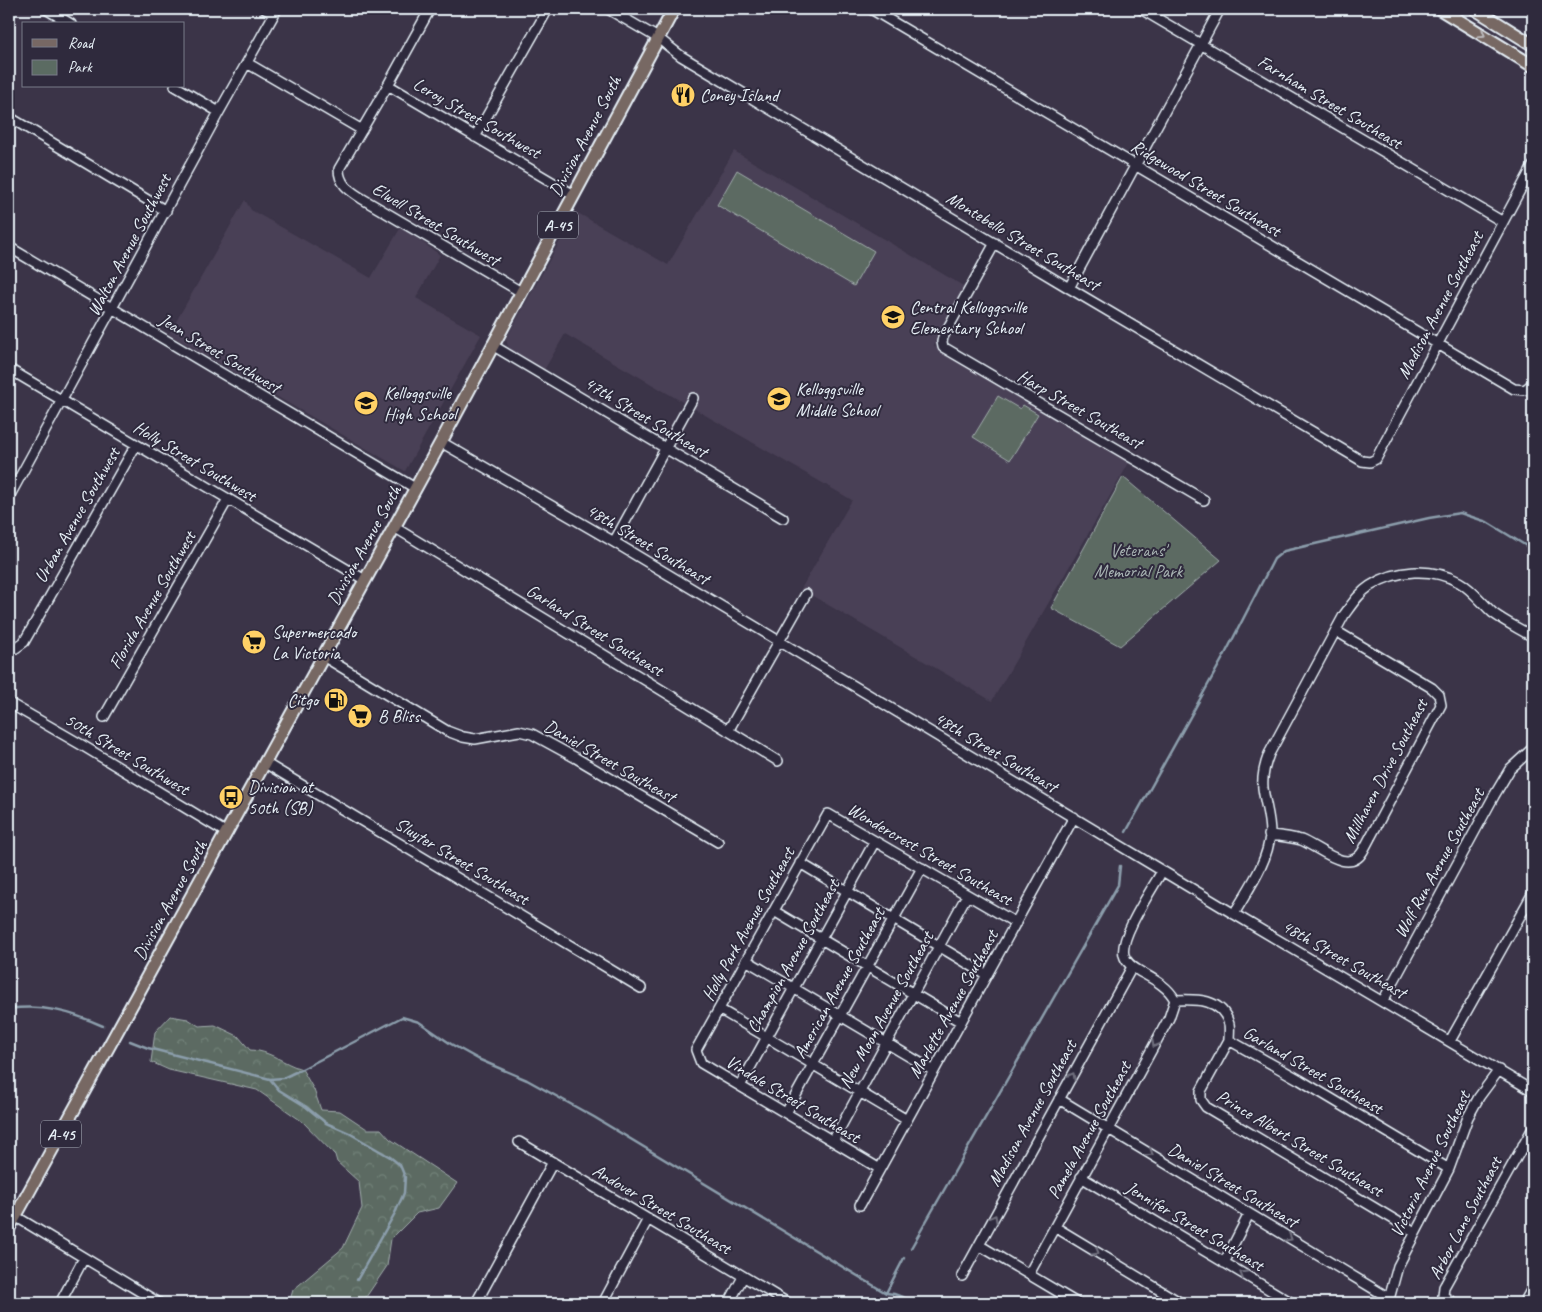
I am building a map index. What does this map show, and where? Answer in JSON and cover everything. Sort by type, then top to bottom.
[{"type":"main road","name":"Division Avenue South","points":[[9,1228],[441,442],[674,9]]},
{"type":"main road","points":[[1440,9],[1533,66]]},
{"type":"main road","points":[[1475,9],[1533,45]]},
{"type":"street","points":[[46,9],[68,22]]},
{"type":"street","points":[[265,9],[276,12]]},
{"type":"street","points":[[247,62],[362,130],[430,9]]},
{"type":"street","points":[[475,137],[548,9]]},
{"type":"street","name":"Montebello Street Southeast","points":[[608,9],[658,38],[681,56],[1354,457],[1370,462],[1376,459]]},
{"type":"street","name":"Ridgewood Street Southeast","points":[[871,9],[1514,389],[1525,390],[1533,383]]},
{"type":"street","name":"Farnham Street Southeast","points":[[1141,9],[1503,222]]},
{"type":"street","points":[[1069,288],[1220,9]]},
{"type":"street","name":"Walton Avenue Southwest","points":[[9,497],[219,112],[276,12]]},
{"type":"street","name":"Leroy Street Southwest","points":[[388,85],[574,195]]},
{"type":"street","points":[[178,88],[219,112]]},
{"type":"street","points":[[9,117],[166,211]]},
{"type":"street","name":"Elwell Street Southwest","points":[[362,130],[339,170],[339,178],[346,188],[521,292]]},
{"type":"street","name":"Madison Avenue Southeast","points":[[1376,459],[1533,166]]},
{"type":"street","name":"Harp Street Southeast","points":[[994,243],[943,337],[942,345],[944,348],[1204,500]]},
{"type":"street","name":"Jean Street Southwest","points":[[9,247],[415,488]]},
{"type":"street","name":"47th Street Southeast","points":[[492,345],[783,518]]},
{"type":"street","name":"Holly Street Southwest","points":[[9,369],[365,580]]},
{"type":"street","points":[[614,542],[692,398]]},
{"type":"street","name":"48th Street Southeast","points":[[441,442],[614,542],[1234,914],[1533,1090]]},
{"type":"street","name":"Urban Avenue Southwest","points":[[13,650],[24,642],[136,445]]},
{"type":"street","name":"Florida Avenue Southwest","points":[[104,717],[228,499]]},
{"type":"street","name":"Garland Street Southeast","points":[[394,527],[778,761]]},
{"type":"street","points":[[1234,914],[1263,861],[1268,845],[1270,834],[1269,810],[1263,788],[1266,761],[1344,615],[1359,595],[1389,576],[1416,572],[1442,575],[1458,581],[1494,613],[1533,637]]},
{"type":"street","points":[[728,731],[806,594]]},
{"type":"street","name":"Millhaven Drive Southeast","points":[[1270,834],[1291,837],[1302,841],[1342,861],[1353,861],[1358,858],[1440,708],[1441,701],[1439,695],[1427,684],[1336,631]]},
{"type":"street","name":"Daniel Street Southeast","points":[[323,656],[448,731],[462,737],[474,739],[519,732],[532,734],[718,842]]},
{"type":"street","name":"50th Street Southwest","points":[[9,703],[227,833]]},
{"type":"street","name":"Wolf Run Avenue Southeast","points":[[1383,1000],[1510,768],[1533,748]]},
{"type":"street","name":"Sluyter Street Southeast","points":[[265,763],[641,988]]},
{"type":"street","name":"Wondercrest Street Southeast","points":[[828,814],[1016,923]]},
{"type":"street","name":"Holly Park Avenue Southeast","points":[[696,1050],[828,814]]},
{"type":"street","name":"Marlette Avenue Southeast","points":[[860,1205],[1074,817]]},
{"type":"street","name":"Champion Avenue Southeast","points":[[740,1086],[875,841]]},
{"type":"street","points":[[800,863],[987,975]]},
{"type":"street","name":"American Avenue Southeast","points":[[786,1113],[922,868]]},
{"type":"street","points":[[1162,871],[1125,936],[1123,953],[1125,959],[1132,966],[1166,988],[1175,1000]]},
{"type":"street","points":[[1450,1041],[1533,893]]},
{"type":"street","name":"New Moon Avenue Southeast","points":[[833,1141],[967,895]]},
{"type":"street","points":[[774,911],[961,1022]]},
{"type":"street","points":[[746,960],[934,1071]]},
{"type":"street","name":"Madison Avenue Southeast","points":[[962,1276],[1132,966]]},
{"type":"street","name":"Garland Street Southeast","points":[[1175,1000],[1204,1000],[1214,1004],[1222,1012],[1229,1024],[1229,1040],[1449,1169]]},
{"type":"street","name":"Pamela Avenue Southeast","points":[[1029,1274],[1169,1018],[1175,1000]]},
{"type":"street","points":[[719,1009],[907,1120]]},
{"type":"street","name":"Prince Albert Street Southeast","points":[[1229,1040],[1202,1091],[1201,1100],[1206,1108],[1415,1232]]},
{"type":"street","name":"Vindale Street Southeast","points":[[696,1050],[701,1063],[880,1169]]},
{"type":"street","name":"Victoria Avenue Southeast","points":[[1388,1301],[1398,1266],[1449,1169],[1468,1117],[1499,1070]]},
{"type":"street","name":"Daniel Street Southeast","points":[[1059,1099],[1250,1214],[1388,1301]]},
{"type":"street","points":[[1533,1128],[1523,1145],[1533,1151]]},
{"type":"street","name":"Andover Street Southeast","points":[[519,1142],[788,1303]]},
{"type":"street","name":"Arbor Lane Southeast","points":[[1454,1303],[1443,1296],[1444,1286],[1523,1145]]},
{"type":"street","points":[[476,1303],[553,1162]]},
{"type":"street","name":"Jennifer Street Southeast","points":[[1081,1177],[1292,1303]]},
{"type":"street","points":[[1224,1263],[1250,1214]]},
{"type":"street","points":[[15,1216],[159,1303]]},
{"type":"street","points":[[603,1303],[648,1219]]},
{"type":"street","points":[[1054,1227],[1181,1303]]},
{"type":"street","points":[[979,1245],[1077,1303]]},
{"type":"street","points":[[60,1303],[84,1258]]},
{"type":"street","points":[[729,1303],[743,1277]]},
{"type":"street","points":[[1524,1303],[1533,1287]]},
{"type":"shaded area","name":"Kelloggsville Middle School","points":[[734,151],[965,287],[934,346],[1130,461],[992,701],[801,589],[852,500],[565,334],[544,370],[512,351],[508,346],[506,339],[576,212],[668,265]]},
{"type":"shaded area","name":"Kelloggsville High School","points":[[245,200],[251,210],[371,278],[401,227],[440,255],[416,298],[481,335],[405,471],[169,334]]},
{"type":"green space","points":[[737,170],[874,251],[854,286],[717,205]]},
{"type":"green space","points":[[998,396],[1020,409],[1023,405],[1038,414],[1010,460],[973,437]]},
{"type":"green space","name":"Veterans' Memorial Park","points":[[1123,477],[1221,560],[1120,646],[1051,608]]},
{"type":"green space","points":[[170,1016],[188,1019],[199,1026],[215,1025],[238,1036],[250,1050],[264,1052],[302,1069],[314,1090],[321,1110],[340,1111],[367,1129],[381,1129],[390,1139],[457,1183],[439,1208],[417,1213],[391,1239],[387,1266],[362,1303],[289,1303],[293,1290],[343,1248],[362,1208],[359,1182],[337,1162],[335,1155],[303,1122],[257,1090],[169,1070],[151,1062],[155,1032]]},
{"type":"waterway","points":[[1126,832],[1224,656],[1274,559],[1284,551],[1429,518],[1460,513],[1487,522],[1533,550]]},
{"type":"waterway","points":[[911,1248],[1118,885],[1120,866]]},
{"type":"waterway","points":[[9,1009],[45,1008],[57,1010],[103,1026]]},
{"type":"waterway","points":[[130,1041],[148,1048],[270,1079],[283,1078],[402,1017],[419,1022],[451,1044],[478,1059],[527,1080],[594,1117],[886,1293],[910,1300]]},
{"type":"waterway","points":[[270,1079],[279,1090],[305,1106],[326,1123],[349,1133],[400,1165],[405,1177],[404,1193],[395,1213],[357,1280]]},
{"type":"waterway","points":[[886,1293],[904,1258]]},
{"type":"place","name":"Coney Island","points":[[683,95]]},
{"type":"place","name":"Central Kelloggsville Elementary School","points":[[893,317]]},
{"type":"place","name":"Kelloggsville Middle School","points":[[779,399]]},
{"type":"place","name":"Kelloggsville High School","points":[[366,403]]},
{"type":"place","name":"Supermercado La Victoria","points":[[254,642]]},
{"type":"place","name":"Citgo","points":[[336,700]]},
{"type":"place","name":"B Bliss","points":[[360,716]]},
{"type":"place","name":"Division at 50th (SB)","points":[[231,797]]}]
